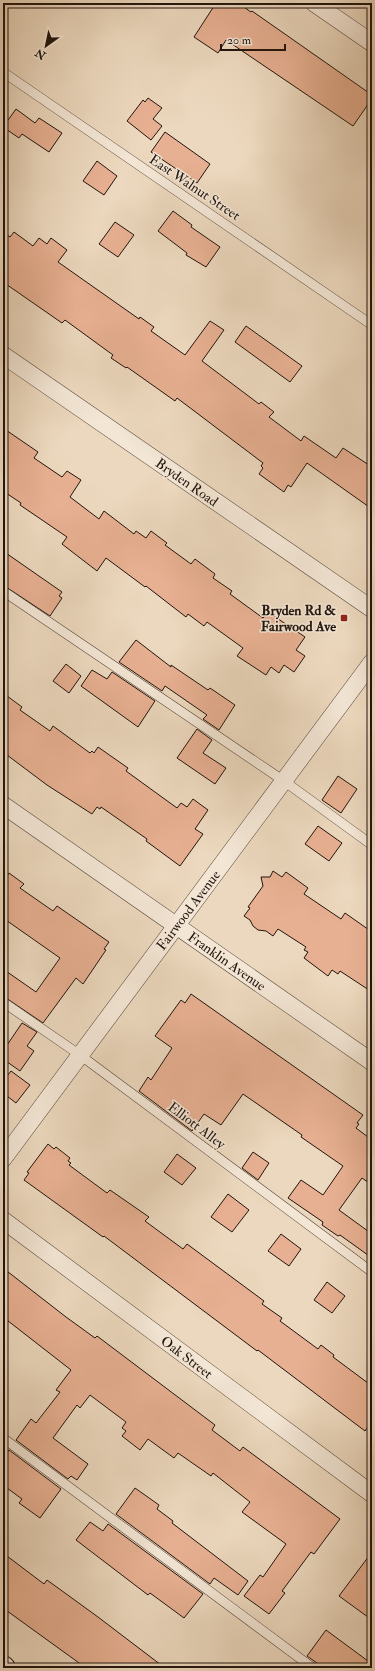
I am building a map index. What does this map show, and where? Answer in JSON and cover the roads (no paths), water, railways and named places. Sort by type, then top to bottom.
[{"type":"street","points":[[314,3],[372,43]]},
{"type":"street","name":"Bryden Road","points":[[3,355],[372,610]]},
{"type":"street","name":"Fairwood Avenue","points":[[3,1159],[372,662]]},
{"type":"street","name":"Franklin Avenue","points":[[3,806],[372,1062]]},
{"type":"street","name":"Oak Street","points":[[3,1220],[372,1494]]},
{"type":"lane","name":"East Walnut Street","points":[[3,72],[372,325]]},
{"type":"lane","points":[[3,591],[284,781],[372,845]]},
{"type":"lane","name":"Elliott Alley","points":[[3,1002],[80,1055],[372,1272]]},
{"type":"lane","points":[[3,1438],[313,1668]]},
{"type":"place","name":"Bryden Rd & Fairwood Ave","points":[[344,618]]}]
